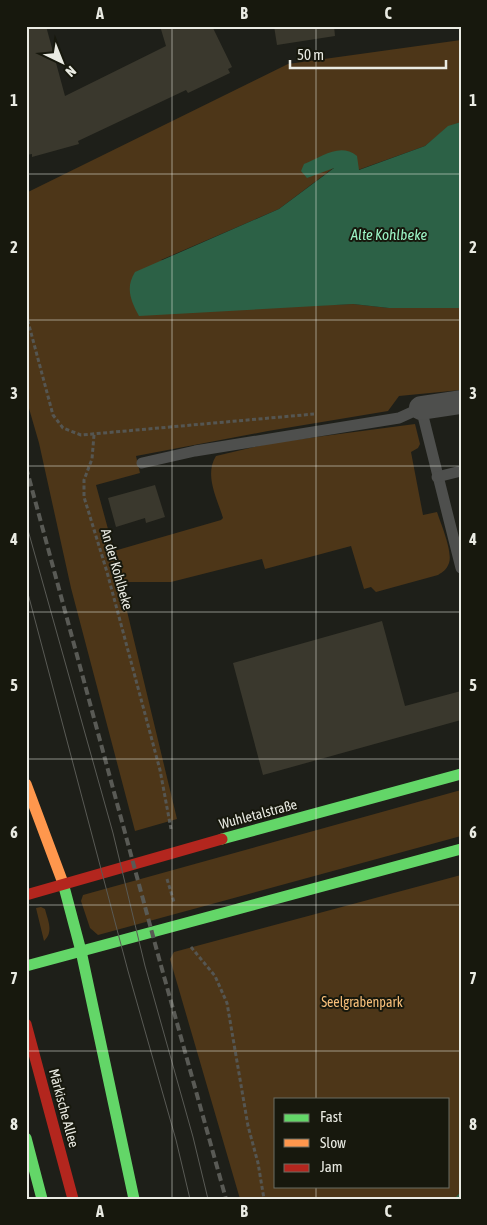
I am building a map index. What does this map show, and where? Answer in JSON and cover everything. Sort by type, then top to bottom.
[{"type":"main road","name":"Wuhletalstraße","points":[[26,894],[461,774]]},
{"type":"main road","points":[[26,784],[63,883],[81,951],[134,1199]]},
{"type":"main road","points":[[26,966],[461,849]]},
{"type":"main road","name":"Märkische Allee","points":[[26,1024],[74,1199]]},
{"type":"main road","points":[[26,1138],[42,1199]]},
{"type":"street","points":[[421,408],[461,402]]},
{"type":"lane","points":[[142,463],[195,451],[400,418],[421,408],[461,568]]},
{"type":"lane","points":[[437,478],[461,471]]},
{"type":"path","points":[[26,314],[53,415],[63,428],[81,435],[319,413]]},
{"type":"path","name":"An der Kohlbeke","points":[[94,435],[92,459],[84,480],[84,497],[108,572],[160,770],[171,829],[160,856]]},
{"type":"path","points":[[187,942],[215,976],[227,1003],[248,1126],[258,1162],[264,1199]]},
{"type":"green space","points":[[461,40],[461,122],[448,127],[425,146],[358,170],[336,166],[279,209],[161,260],[300,306],[353,304],[389,308],[461,308],[461,390],[399,396],[388,411],[136,456],[140,473],[96,485],[114,551],[221,520],[223,518],[211,479],[211,471],[216,456],[271,443],[415,424],[420,444],[418,448],[411,452],[423,515],[437,512],[446,538],[450,558],[445,570],[438,575],[376,592],[371,587],[364,589],[351,546],[265,569],[262,559],[171,582],[120,582],[177,819],[135,831],[71,588],[39,443],[26,398],[26,193],[288,64]]},
{"type":"green space","points":[[461,790],[461,836],[98,935],[90,928],[81,901],[83,895]]},
{"type":"green space","name":"Seelgrabenpark","points":[[461,875],[461,1199],[240,1199],[170,959],[174,952]]},
{"type":"green space","points":[[41,907],[45,909],[50,930],[44,941],[36,908]]},
{"type":"water","name":"Alte Kohlbeke","points":[[461,122],[461,308],[389,308],[353,304],[139,316],[130,294],[130,284],[135,272],[279,209],[334,168],[307,178],[301,171],[304,164],[331,152],[344,150],[357,156],[359,170],[425,146],[448,126]]},
{"type":"building","points":[[26,26],[46,26],[65,96],[166,46],[160,26],[212,26],[232,67],[228,69],[230,73],[188,93],[186,90],[78,141],[79,144],[32,157],[32,154],[26,155]]},
{"type":"building","points":[[274,26],[334,26],[335,36],[277,45]]},
{"type":"building","points":[[155,485],[165,517],[146,523],[145,518],[116,527],[108,498]]},
{"type":"building","points":[[382,621],[405,706],[461,691],[461,720],[263,775],[233,663]]},
{"type":"waterway","points":[[458,1199],[461,1196]]},
{"type":"tram line","points":[[26,523],[113,833],[145,966],[193,1137],[208,1199]]},
{"type":"tram line","points":[[26,586],[128,971],[176,1140],[190,1199]]},
{"type":"railway","points":[[26,467],[226,1199]]},
{"type":"traffic: fast","points":[[222,839],[461,774]]},
{"type":"traffic: fast","points":[[26,966],[461,849]]},
{"type":"traffic: fast","points":[[63,883],[81,951]]},
{"type":"traffic: fast","points":[[81,951],[134,1199]]},
{"type":"traffic: fast","points":[[26,1138],[42,1199]]},
{"type":"traffic: slow","points":[[26,784],[63,883]]},
{"type":"traffic: jam","points":[[26,895],[222,839]]},
{"type":"traffic: jam","points":[[26,1024],[73,1199]]}]
